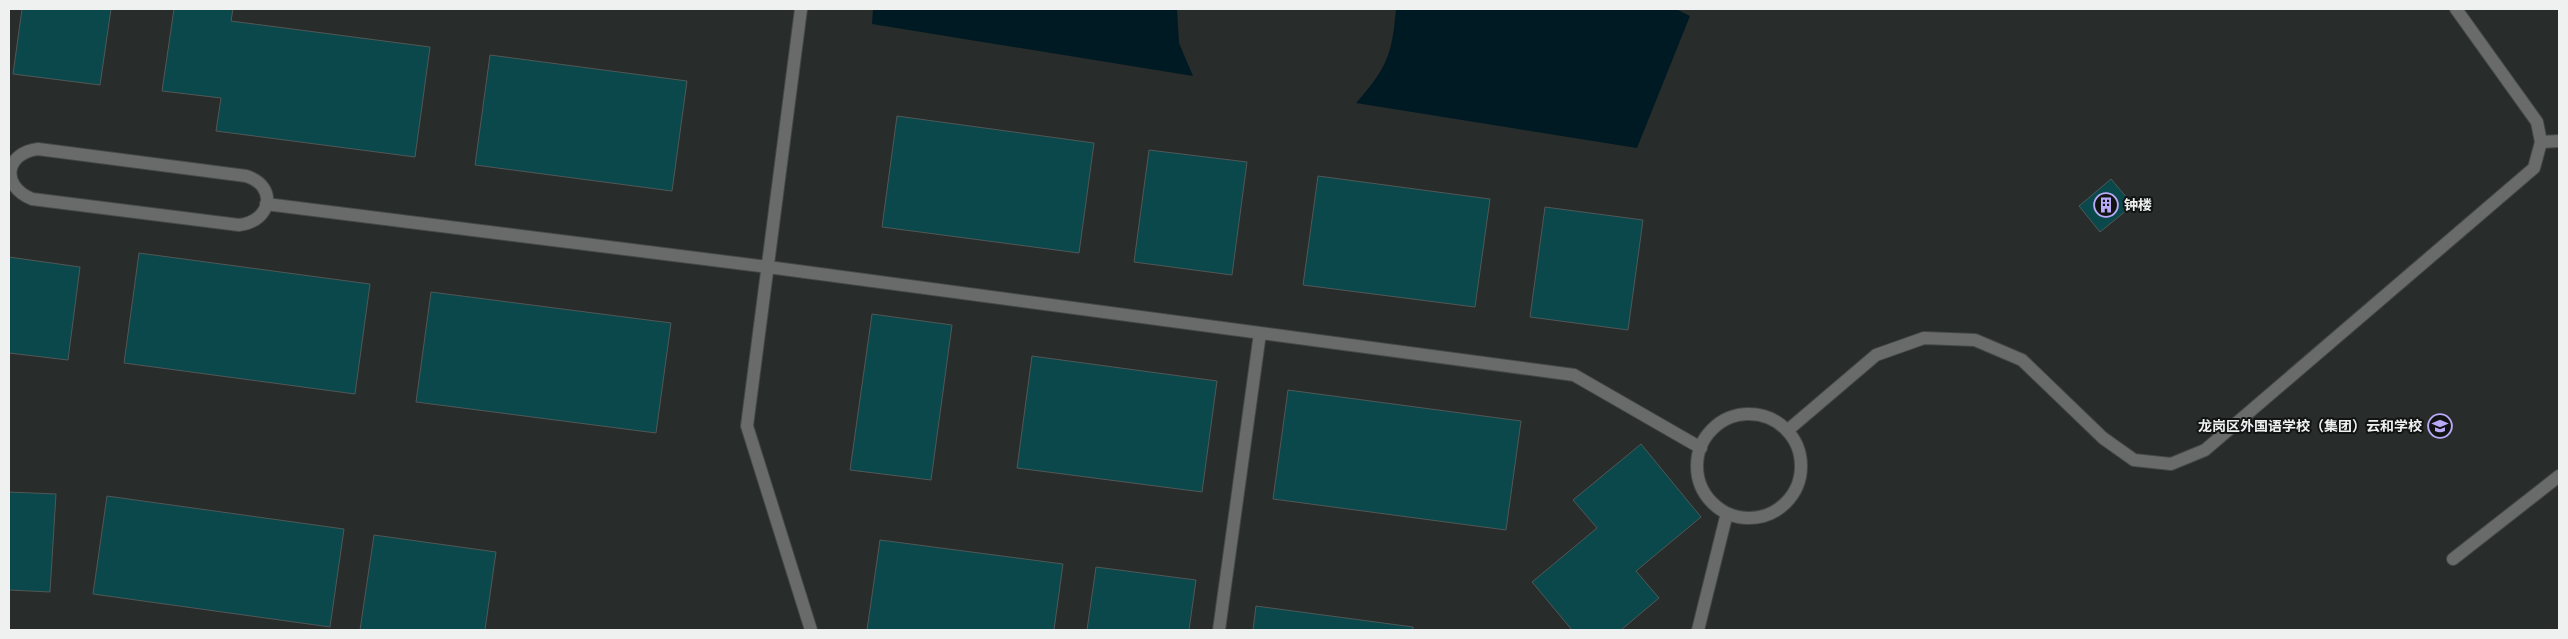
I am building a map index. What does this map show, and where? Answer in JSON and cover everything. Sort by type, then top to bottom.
[{"type":"street","points":[[802,9],[747,426],[811,630]]},
{"type":"street","points":[[1788,430],[1876,355],[1924,338],[1975,340],[2022,360],[2104,438],[2134,460],[2171,464],[2205,450],[2534,168],[2541,142],[2537,122],[2456,9]]},
{"type":"street","points":[[2541,142],[2559,141]]},
{"type":"street","points":[[38,149],[246,176],[256,180],[264,188],[266,204],[260,218],[250,224],[240,225],[32,199],[21,194],[14,186],[10,176],[12,166],[18,156],[27,150],[38,149]]},
{"type":"street","points":[[266,204],[768,267],[1574,375],[1701,448]]},
{"type":"street","points":[[1219,630],[1260,333]]},
{"type":"street","points":[[1756,414],[1774,420],[1788,430],[1798,445],[1801,463],[1800,480],[1792,496],[1779,509],[1763,516],[1746,518],[1727,513],[1711,502],[1700,486],[1697,467],[1701,448],[1709,433],[1723,421],[1740,415],[1756,414]]},
{"type":"street","points":[[2454,558],[2559,476]]},
{"type":"street","points":[[1698,630],[1727,513]]},
{"type":"water","points":[[873,9],[1177,9],[1179,43],[1193,76],[872,24]]},
{"type":"water","points":[[1396,9],[1676,9],[1690,16],[1637,148],[1356,103],[1375,80],[1386,60],[1390,50]]},
{"type":"building","points":[[22,9],[111,9],[100,85],[13,74]]},
{"type":"building","points":[[174,9],[233,9],[231,21],[430,47],[415,157],[216,131],[221,98],[162,91]]},
{"type":"building","points":[[490,55],[687,81],[672,191],[475,165]]},
{"type":"building","points":[[897,116],[1094,143],[1079,253],[882,227]]},
{"type":"building","points":[[1149,150],[1247,162],[1232,275],[1134,262]]},
{"type":"building","points":[[1318,176],[1490,199],[1475,307],[1303,285]]},
{"type":"building","name":"钟楼","points":[[2111,179],[2133,205],[2100,232],[2079,206]]},
{"type":"building","points":[[1545,207],[1643,220],[1628,330],[1530,317]]},
{"type":"building","points":[[139,253],[370,284],[355,394],[124,363]]},
{"type":"building","points":[[9,257],[80,267],[68,360],[9,353]]},
{"type":"building","points":[[431,292],[671,323],[656,433],[416,402]]},
{"type":"building","points":[[872,314],[952,325],[931,480],[850,470]]},
{"type":"building","points":[[1032,356],[1217,381],[1202,492],[1017,468]]},
{"type":"building","points":[[1288,390],[1521,421],[1506,530],[1273,499]]},
{"type":"building","points":[[1641,444],[1701,517],[1636,571],[1659,598],[1621,630],[1572,630],[1532,582],[1597,528],[1573,500]]},
{"type":"building","points":[[9,492],[56,494],[50,592],[9,590]]},
{"type":"building","points":[[107,496],[344,529],[330,627],[93,594]]},
{"type":"building","points":[[374,535],[496,552],[485,630],[360,630]]},
{"type":"building","points":[[880,540],[1063,564],[1054,630],[867,630]]},
{"type":"building","points":[[1096,567],[1196,580],[1189,630],[1087,630]]},
{"type":"building","points":[[1256,606],[1413,627],[1413,630],[1253,630]]},
{"type":"place","name":"钟楼","points":[[2106,205]]},
{"type":"place","name":"龙岗区外国语学校（集团）云和学校","points":[[2440,426]]}]
